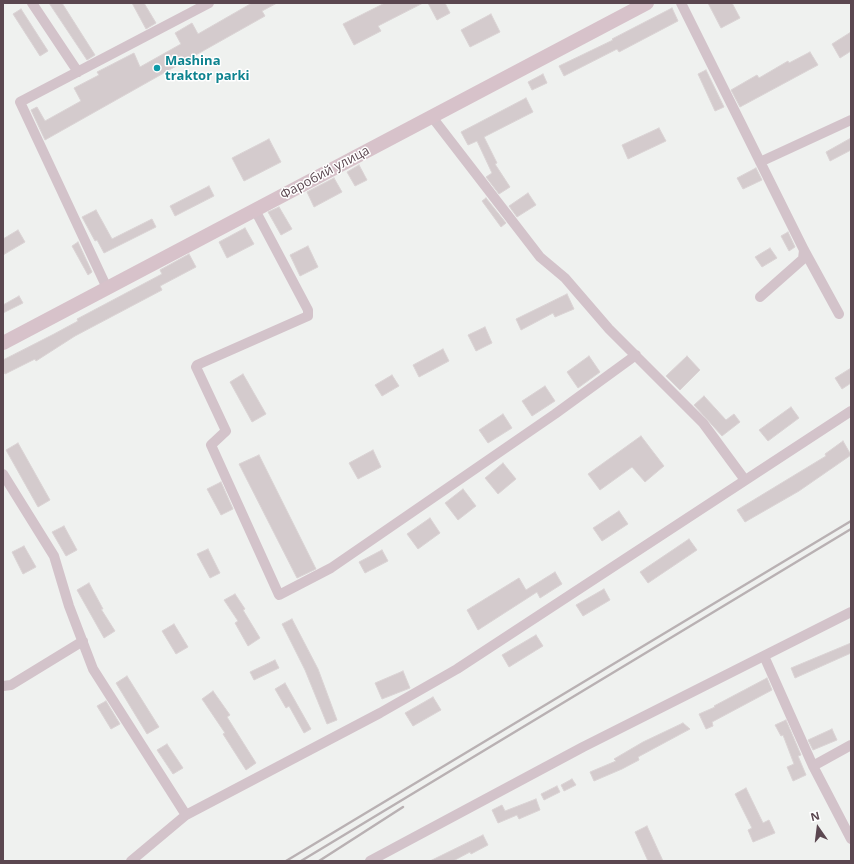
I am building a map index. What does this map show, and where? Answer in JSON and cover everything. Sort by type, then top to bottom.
[{"type":"street","points":[[32,3],[78,72]]},
{"type":"street","points":[[108,288],[20,102],[209,3]]},
{"type":"street","name":"Фаробий улица","points":[[3,343],[647,3]]},
{"type":"street","points":[[681,3],[804,250],[839,314]]},
{"type":"street","points":[[432,117],[540,257],[565,278],[636,355],[703,423],[745,480]]},
{"type":"street","points":[[760,162],[851,120]]},
{"type":"street","points":[[255,210],[308,310],[308,316],[197,365],[196,367],[226,431],[210,445],[275,591],[279,595],[331,568],[555,414],[636,355]]},
{"type":"street","points":[[760,297],[803,259],[804,250]]},
{"type":"street","points":[[131,861],[186,815],[380,713],[457,669],[851,411]]},
{"type":"street","points":[[3,474],[54,556],[69,606],[93,669],[186,815]]},
{"type":"street","points":[[370,861],[583,747],[851,612]]},
{"type":"street","points":[[3,686],[11,685],[83,641]]},
{"type":"street","points":[[764,656],[812,766],[851,839]]},
{"type":"street","points":[[812,766],[851,744]]},
{"type":"building","points":[[49,3],[62,3],[95,55],[87,60]]},
{"type":"building","points":[[132,3],[144,3],[156,23],[146,29]]},
{"type":"building","name":"Mashina traktor parki","points":[[252,3],[277,3],[262,11],[265,16],[45,140],[31,110],[37,107],[45,121],[81,101],[74,88],[99,75],[97,72],[134,53],[140,67],[181,44],[175,33],[192,23],[198,34]]},
{"type":"building","points":[[385,3],[423,3],[378,26],[381,31],[354,45],[343,24]]},
{"type":"building","points":[[428,3],[445,3],[450,13],[437,20]]},
{"type":"building","points":[[708,3],[732,3],[740,18],[721,28]]},
{"type":"building","points":[[672,8],[678,21],[619,52],[617,49],[564,76],[559,66],[613,40],[612,39]]},
{"type":"building","points":[[21,9],[48,51],[40,56],[13,14]]},
{"type":"building","points":[[491,14],[500,32],[470,47],[461,30]]},
{"type":"building","points":[[851,32],[851,51],[840,58],[832,44]]},
{"type":"building","points":[[810,52],[818,65],[740,107],[731,90],[757,75],[759,78],[788,61],[789,63]]},
{"type":"building","points":[[706,70],[724,107],[715,111],[698,74]]},
{"type":"building","points":[[543,74],[547,83],[532,90],[528,82]]},
{"type":"building","points":[[526,98],[533,112],[484,137],[497,163],[495,164],[510,187],[499,194],[486,177],[492,173],[477,141],[468,145],[461,132]]},
{"type":"building","points":[[659,128],[666,141],[628,159],[622,145]]},
{"type":"building","points":[[851,138],[851,150],[830,161],[826,152]]},
{"type":"building","points":[[269,139],[281,162],[244,181],[232,158]]},
{"type":"building","points":[[359,165],[367,180],[355,186],[347,172]]},
{"type":"building","points":[[756,168],[762,180],[743,189],[737,178]]},
{"type":"building","points":[[334,178],[342,192],[314,207],[307,192]]},
{"type":"building","points":[[209,186],[214,196],[175,216],[170,206]]},
{"type":"building","points":[[528,193],[536,205],[517,217],[509,206]]},
{"type":"building","points":[[486,198],[506,223],[501,227],[482,201]]},
{"type":"building","points":[[279,207],[292,229],[281,235],[268,212]]},
{"type":"building","points":[[96,210],[112,239],[152,219],[156,227],[104,253],[97,240],[95,241],[82,217]]},
{"type":"building","points":[[245,228],[254,244],[227,258],[219,242]]},
{"type":"building","points":[[18,230],[25,242],[3,255],[3,239]]},
{"type":"building","points":[[788,232],[795,247],[789,251],[781,236]]},
{"type":"building","points":[[78,242],[92,272],[88,275],[72,246]]},
{"type":"building","points":[[308,246],[318,267],[300,276],[290,255]]},
{"type":"building","points":[[770,248],[777,258],[762,267],[755,257]]},
{"type":"building","points":[[189,254],[196,267],[160,286],[162,290],[75,336],[36,361],[35,359],[5,374],[3,371],[3,360],[54,334],[78,321],[77,319],[162,274],[160,270]]},
{"type":"building","points":[[567,294],[574,309],[555,317],[553,313],[521,330],[516,319]]},
{"type":"building","points":[[19,296],[23,303],[3,313],[3,305]]},
{"type":"building","points":[[485,327],[492,343],[476,351],[468,335]]},
{"type":"building","points":[[443,349],[449,361],[419,377],[413,365]]},
{"type":"building","points":[[589,356],[600,372],[578,388],[567,372]]},
{"type":"building","points":[[687,356],[700,370],[680,390],[666,376]]},
{"type":"building","points":[[851,368],[851,383],[842,389],[835,378]]},
{"type":"building","points":[[243,374],[266,414],[252,422],[230,382]]},
{"type":"building","points":[[392,375],[399,386],[382,396],[375,385]]},
{"type":"building","points":[[545,386],[555,401],[532,416],[522,401]]},
{"type":"building","points":[[704,396],[726,420],[734,414],[740,422],[722,436],[694,405]]},
{"type":"building","points":[[791,407],[799,418],[768,441],[759,430]]},
{"type":"building","points":[[503,414],[512,428],[488,443],[479,430]]},
{"type":"building","points":[[641,436],[664,466],[645,482],[632,467],[600,490],[588,474]]},
{"type":"building","points":[[843,441],[851,455],[799,491],[745,522],[737,510],[826,456],[825,454]]},
{"type":"building","points":[[18,443],[50,500],[38,507],[6,450]]},
{"type":"building","points":[[373,450],[381,467],[358,479],[349,463]]},
{"type":"building","points":[[259,455],[316,569],[297,578],[239,464]]},
{"type":"building","points":[[503,463],[516,479],[498,494],[485,478]]},
{"type":"building","points":[[221,482],[233,509],[221,515],[207,489]]},
{"type":"building","points":[[463,489],[476,506],[458,520],[445,503]]},
{"type":"building","points":[[619,511],[628,524],[602,541],[593,528]]},
{"type":"building","points":[[430,518],[440,533],[418,549],[407,534]]},
{"type":"building","points":[[64,526],[77,550],[66,556],[52,532]]},
{"type":"building","points":[[689,539],[697,550],[648,583],[640,572]]},
{"type":"building","points":[[24,546],[36,567],[23,574],[12,552]]},
{"type":"building","points":[[208,549],[220,573],[210,578],[197,554]]},
{"type":"building","points":[[382,550],[388,561],[365,573],[359,562]]},
{"type":"building","points":[[555,572],[562,584],[540,598],[537,592],[478,630],[467,610],[519,578],[526,590]]},
{"type":"building","points":[[89,583],[103,609],[101,609],[115,631],[104,638],[77,590]]},
{"type":"building","points":[[604,589],[610,600],[583,616],[576,605]]},
{"type":"building","points":[[235,594],[245,609],[243,610],[260,638],[248,646],[235,623],[238,621],[224,600]]},
{"type":"building","points":[[292,619],[318,669],[337,720],[327,724],[305,670],[282,624]]},
{"type":"building","points":[[174,624],[188,647],[176,654],[162,631]]},
{"type":"building","points":[[536,635],[543,646],[509,667],[502,655]]},
{"type":"building","points":[[851,643],[851,653],[795,678],[791,668]]},
{"type":"building","points":[[275,660],[279,668],[254,680],[250,672]]},
{"type":"building","points":[[403,671],[410,688],[382,699],[375,683]]},
{"type":"building","points":[[127,676],[159,727],[147,734],[116,683]]},
{"type":"building","points":[[767,678],[772,690],[712,722],[713,726],[706,729],[699,714],[715,707],[714,706]]},
{"type":"building","points":[[285,683],[311,729],[304,733],[289,706],[286,708],[275,689]]},
{"type":"building","points":[[213,691],[230,715],[227,717],[256,763],[246,770],[223,734],[225,733],[202,699]]},
{"type":"building","points":[[433,697],[441,710],[413,726],[405,713]]},
{"type":"building","points":[[106,701],[120,724],[111,729],[97,706]]},
{"type":"building","points":[[786,720],[801,755],[798,756],[806,775],[793,781],[787,767],[794,764],[783,735],[781,736],[775,725]]},
{"type":"building","points":[[683,723],[690,729],[638,757],[639,760],[594,781],[590,772],[616,761],[614,759],[643,742]]},
{"type":"building","points":[[832,729],[837,740],[813,750],[808,740]]},
{"type":"building","points":[[167,744],[183,768],[173,774],[157,750]]},
{"type":"building","points":[[572,779],[576,785],[564,791],[561,785]]},
{"type":"building","points":[[557,786],[560,792],[544,800],[541,794]]},
{"type":"building","points":[[746,788],[763,823],[769,820],[775,833],[753,842],[748,830],[752,828],[735,794]]},
{"type":"building","points":[[536,799],[540,810],[519,819],[517,815],[498,823],[492,810],[502,805],[505,811]]},
{"type":"building","points":[[647,826],[663,861],[648,861],[635,832]]},
{"type":"building","points":[[483,835],[488,845],[471,854],[470,852],[453,861],[430,861]]},
{"type":"railway","points":[[286,861],[851,521]]},
{"type":"railway","points":[[301,861],[851,529]]},
{"type":"railway","points":[[319,861],[403,807]]},
{"type":"place","name":"Mashina traktor parki","points":[[157,68]]}]
